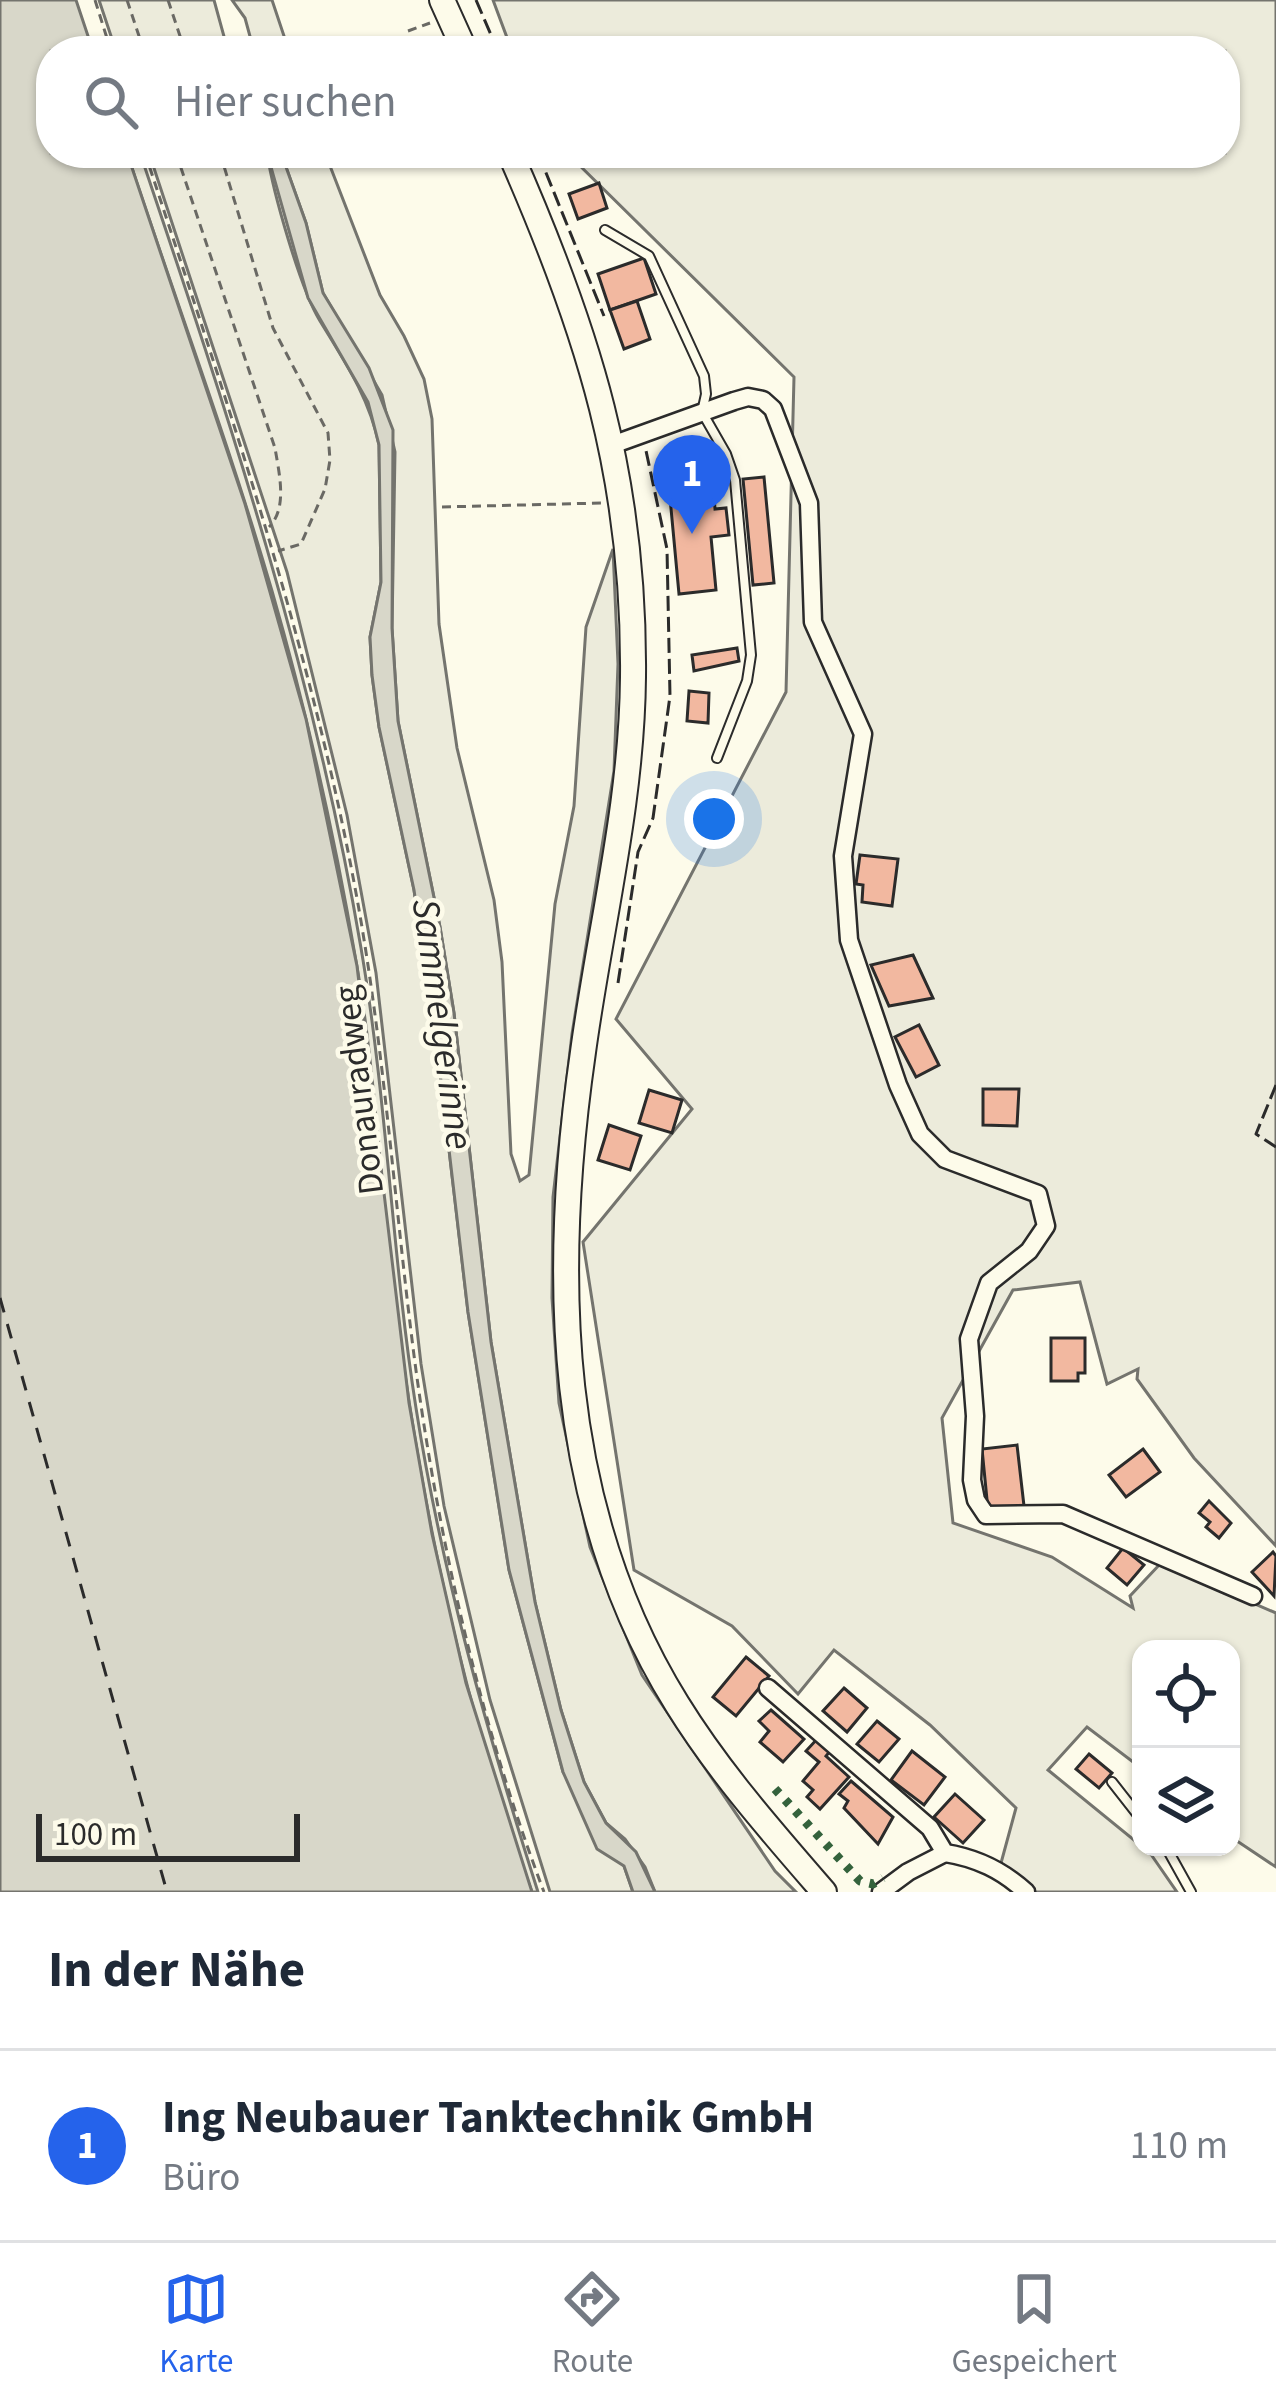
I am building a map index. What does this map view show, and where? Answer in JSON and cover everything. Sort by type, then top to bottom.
[{"type":"main road","points":[[442,0],[458,36]]},
{"type":"main road","points":[[516,168],[573,305],[612,445],[632,601],[632,723],[582,1053],[569,1175],[566,1322],[577,1437],[617,1581],[674,1699],[734,1785],[824,1892]]},
{"type":"street","points":[[612,445],[748,397],[763,400],[784,432],[809,503],[813,622],[863,734],[843,856],[849,940],[898,1085],[920,1134],[945,1159],[1038,1194],[1046,1226],[1029,1251],[989,1283],[969,1339],[976,1500],[986,1514],[1063,1514],[1253,1596]]},
{"type":"street","points":[[768,1688],[930,1828],[945,1853]]},
{"type":"street","points":[[881,1892],[945,1853],[989,1866],[1026,1892]]},
{"type":"lane","points":[[605,230],[649,256],[704,376],[702,412],[735,480],[751,655],[747,681],[717,758]]},
{"type":"lane","points":[[1112,1782],[1132,1808]]},
{"type":"lane","points":[[1171,1856],[1192,1892]]},
{"type":"path","points":[[94,0],[106,36]]},
{"type":"path","points":[[127,0],[139,36]]},
{"type":"path","points":[[168,0],[180,36]]},
{"type":"path","name":"Donauradweg","points":[[150,168],[267,529],[316,709],[359,907],[386,1098],[415,1365],[438,1505],[484,1701],[544,1892]]},
{"type":"path","points":[[181,168],[274,448],[280,498],[276,521],[267,529]]},
{"type":"path","points":[[225,168],[273,328],[328,433],[330,460],[313,524],[301,544],[274,552]]},
{"type":"path","points":[[442,507],[593,504]]},
{"type":"shaded area","points":[[99,0],[214,0],[224,36],[111,36]]},
{"type":"shaded area","points":[[232,0],[272,0],[284,36],[250,36],[245,18]]},
{"type":"shaded area","points":[[493,0],[1276,0],[1276,1546],[1194,1458],[1137,1379],[1138,1369],[1107,1384],[1080,1282],[1013,1290],[942,1418],[953,1523],[1052,1557],[1133,1608],[1130,1596],[1161,1563],[1276,1613],[1276,1867],[1240,1843],[1240,1640],[1132,1640],[1132,1761],[1087,1727],[1048,1770],[1132,1838],[1132,1856],[1152,1856],[1177,1892],[1034,1892],[1001,1863],[1016,1808],[930,1725],[834,1650],[798,1694],[732,1626],[634,1570],[583,1242],[692,1109],[616,1019],[786,692],[794,377],[582,168],[1240,168],[1240,36],[506,36]]},
{"type":"shaded area","points":[[132,168],[145,168],[205,349],[266,546],[319,746],[370,1005],[408,1351],[427,1470],[468,1652],[538,1892],[532,1892],[505,1814],[441,1575],[399,1331],[362,997],[339,868],[285,637]]},
{"type":"shaded area","points":[[154,168],[270,168],[304,286],[375,428],[381,582],[370,637],[372,675],[414,890],[468,1312],[509,1570],[563,1772],[624,1866],[633,1892],[550,1892],[490,1700],[444,1506],[421,1364],[376,973],[347,815],[287,572]]},
{"type":"shaded area","points":[[286,168],[331,168],[380,295],[424,379],[432,419],[439,624],[457,748],[494,900],[502,962],[511,1154],[520,1181],[529,1175],[555,904],[574,806],[586,627],[613,549],[618,664],[614,771],[572,1034],[553,1197],[552,1298],[559,1403],[590,1547],[642,1675],[775,1871],[796,1892],[655,1892],[645,1867],[625,1839],[606,1823],[584,1782],[561,1710],[535,1602],[491,1342],[454,1013],[398,721],[392,628],[395,452],[382,395],[323,293]]},
{"type":"water","points":[[0,0],[76,0],[88,36],[36,36],[36,168],[132,168],[245,504],[306,719],[357,966],[409,1403],[432,1534],[466,1683],[532,1892],[0,1892]]},
{"type":"water","name":"Sammelgerinne","points":[[271,168],[286,168],[323,293],[369,368],[393,430],[392,628],[398,721],[454,1013],[491,1342],[535,1602],[584,1782],[606,1823],[636,1852],[655,1892],[633,1892],[624,1866],[597,1849],[563,1772],[509,1570],[468,1312],[414,890],[372,675],[370,637],[381,582],[379,445],[368,402],[308,298]]},
{"type":"building","points":[[599,183],[607,208],[578,219],[569,194]]},
{"type":"building","points":[[644,258],[656,294],[610,310],[598,274]]},
{"type":"building","points":[[637,301],[650,339],[624,349],[610,310]]},
{"type":"building","points":[[764,477],[774,583],[753,585],[743,479]]},
{"type":"building","points":[[713,483],[715,509],[726,508],[729,535],[711,537],[716,590],[679,594],[669,487]]},
{"type":"building","points":[[737,648],[739,661],[694,671],[692,655]]},
{"type":"building","points":[[689,691],[709,693],[708,723],[687,721]]},
{"type":"building","points":[[860,855],[898,859],[892,906],[862,902],[863,885],[856,884]]},
{"type":"building","points":[[913,955],[933,998],[889,1006],[871,965]]},
{"type":"building","points":[[919,1025],[939,1065],[916,1077],[895,1037]]},
{"type":"building","points":[[983,1089],[1019,1089],[1017,1126],[983,1125]]},
{"type":"building","points":[[649,1090],[682,1100],[672,1133],[639,1123]]},
{"type":"building","points":[[609,1125],[641,1136],[630,1170],[598,1160]]},
{"type":"building","points":[[1051,1338],[1085,1338],[1085,1373],[1078,1373],[1078,1381],[1051,1381]]},
{"type":"building","points":[[1017,1445],[1024,1506],[988,1510],[982,1449]]},
{"type":"building","points":[[1143,1449],[1160,1472],[1126,1497],[1109,1475]]},
{"type":"building","points":[[1209,1501],[1231,1523],[1219,1538],[1199,1513]]},
{"type":"building","points":[[1123,1548],[1144,1565],[1127,1585],[1107,1568]]},
{"type":"building","points":[[1273,1552],[1276,1556],[1274,1596],[1252,1572]]},
{"type":"building","points":[[746,1657],[769,1676],[736,1716],[713,1697]]},
{"type":"building","points":[[844,1688],[867,1708],[847,1732],[823,1711]]},
{"type":"building","points":[[771,1710],[804,1739],[783,1762],[760,1742],[769,1731],[759,1721]]},
{"type":"building","points":[[877,1721],[899,1739],[879,1762],[857,1744]]},
{"type":"building","points":[[818,1738],[831,1750],[826,1756],[849,1777],[820,1809],[807,1797],[813,1790],[803,1781],[819,1762],[806,1751]]},
{"type":"building","points":[[912,1751],[945,1777],[924,1805],[891,1780]]},
{"type":"building","points":[[1089,1754],[1112,1773],[1099,1788],[1076,1769]]},
{"type":"building","points":[[851,1781],[893,1817],[878,1844],[844,1808],[848,1801],[839,1794]]},
{"type":"building","points":[[955,1794],[984,1820],[963,1843],[934,1817]]},
{"type":"ferry route","points":[[0,1298],[167,1892]]},
{"type":"hedge","points":[[775,1789],[860,1881],[873,1884],[883,1878]]},
{"type":"fence","points":[[476,0],[492,36]]},
{"type":"fence","points":[[544,168],[604,316]]},
{"type":"fence","points":[[618,983],[638,852],[653,818],[670,696],[667,549],[645,446]]},
{"type":"fence","points":[[1276,1085],[1256,1134],[1276,1147]]},
{"type":"place","name":"Ing Neubauer Tanktechnik GmbH","points":[[692,534]]}]
